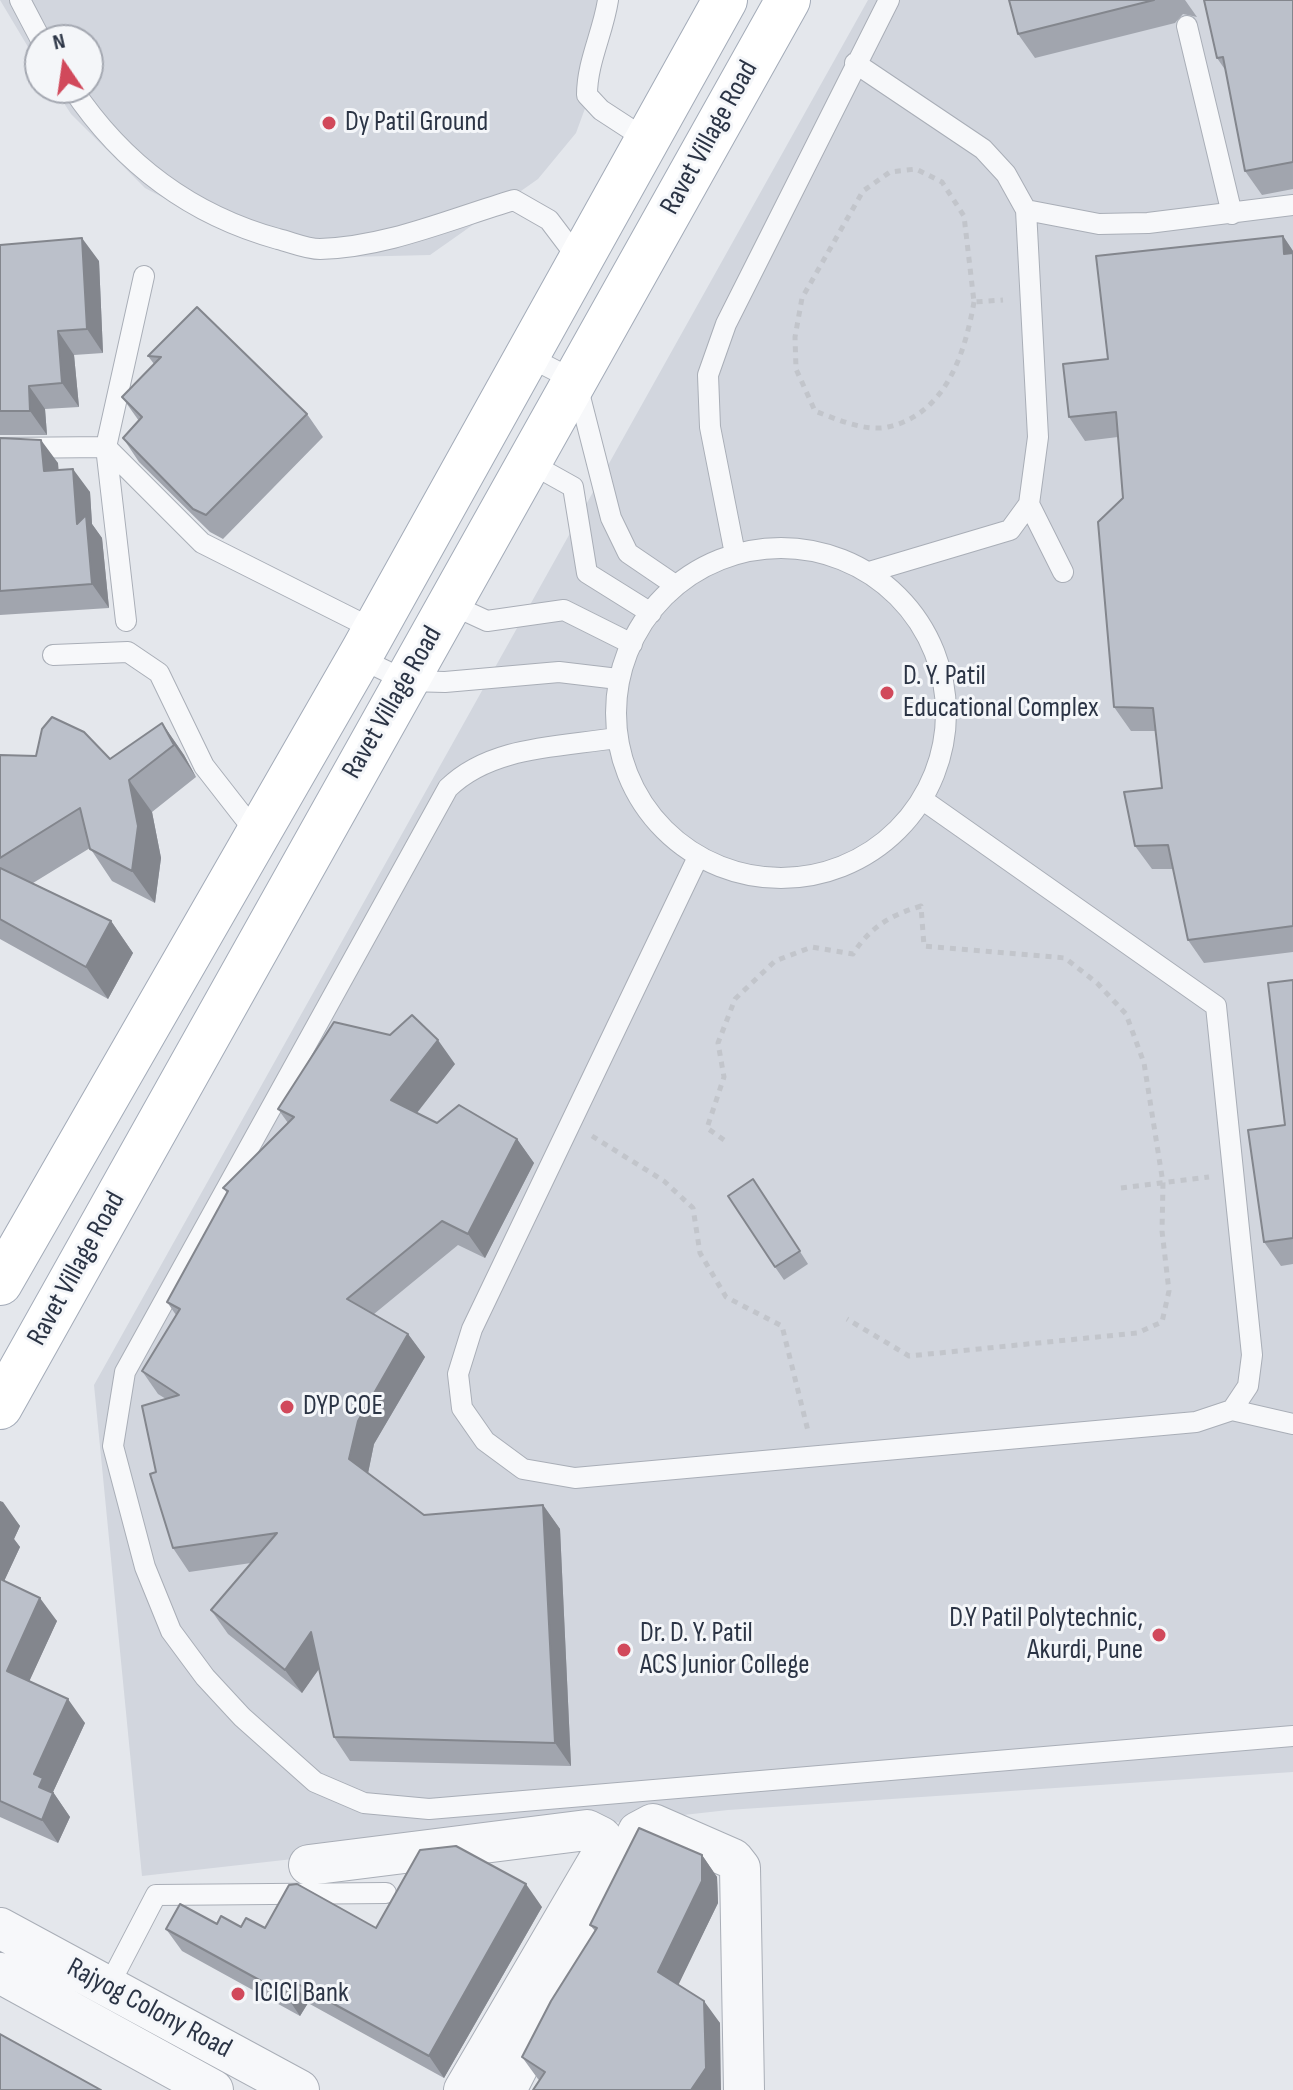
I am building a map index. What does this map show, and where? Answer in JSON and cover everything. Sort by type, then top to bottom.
[{"type":"main road","name":"Ravet Village Road","points":[[1,1280],[367,644],[725,0]]},
{"type":"main road","name":"Ravet Village Road","points":[[0,1407],[788,0]]},
{"type":"street","points":[[506,2090],[638,1832],[653,1824],[733,1859],[740,1868],[744,2090]]},
{"type":"street","points":[[309,1865],[587,1830],[601,1837],[604,1851],[464,2090]]},
{"type":"street","name":"Rajyog Colony Road","points":[[0,1928],[290,2088]]},
{"type":"street","name":"Rajyog Colony Road","points":[[0,1973],[213,2090]]},
{"type":"lane","points":[[20,0],[33,24]]},
{"type":"lane","points":[[608,0],[587,73],[587,95],[601,110],[647,140]]},
{"type":"lane","points":[[735,554],[710,427],[708,375],[726,324],[889,0]]},
{"type":"lane","points":[[1187,26],[1232,214]]},
{"type":"lane","points":[[855,63],[983,149],[1006,174],[1026,210],[1038,437],[1029,504],[1010,530],[869,572]]},
{"type":"lane","points":[[86,104],[143,171],[192,206],[257,233],[316,249],[372,244],[514,200],[549,220],[580,261]]},
{"type":"lane","points":[[1026,210],[1099,224],[1148,223],[1293,205]]},
{"type":"lane","points":[[126,621],[106,447],[144,276]]},
{"type":"lane","points":[[527,356],[576,381],[611,518],[628,553],[675,585]]},
{"type":"lane","points":[[0,448],[106,447],[202,543],[367,644],[407,681],[445,682],[559,672],[618,679]]},
{"type":"lane","points":[[530,463],[573,487],[587,573],[651,613]]},
{"type":"lane","points":[[1029,504],[1063,572]]},
{"type":"lane","points":[[781,547],[826,553],[869,572],[909,606],[936,650],[948,700],[943,752],[923,800],[890,839],[846,866],[797,878],[745,875],[698,857],[659,826],[631,785],[616,738],[618,679],[639,628],[675,585],[703,567],[735,554],[781,547]]},
{"type":"lane","points":[[450,604],[487,621],[564,610],[632,644]]},
{"type":"lane","points":[[53,655],[128,652],[159,673],[204,766],[257,834]]},
{"type":"lane","points":[[616,738],[512,753],[466,770],[448,788],[125,1372],[113,1446],[145,1567],[171,1631],[205,1677],[242,1717],[315,1782],[364,1803],[429,1809],[1293,1736]]},
{"type":"lane","points":[[923,800],[1216,1006],[1252,1355],[1248,1386],[1232,1410]]},
{"type":"lane","points":[[698,857],[472,1329],[458,1374],[462,1408],[485,1441],[523,1469],[575,1478],[1196,1422],[1232,1410],[1293,1424]]},
{"type":"lane","points":[[108,1987],[156,1895],[386,1893]]},
{"type":"path","points":[[916,169],[942,182],[964,216],[974,302],[967,345],[952,379],[915,415],[886,427],[848,423],[815,411],[796,369],[795,337],[802,298],[863,191],[890,172],[916,169]]},
{"type":"path","points":[[974,302],[1032,299]]},
{"type":"path","points":[[724,1140],[707,1128],[724,1077],[718,1043],[735,999],[775,961],[812,947],[853,954],[866,934],[898,913],[921,906],[924,946],[1065,958],[1097,983],[1126,1014],[1144,1063],[1163,1183],[1162,1231],[1169,1291],[1162,1322],[1137,1333],[909,1356],[847,1319]]},
{"type":"path","points":[[570,1123],[664,1181],[684,1199],[693,1208],[700,1253],[726,1297],[782,1326],[814,1456]]},
{"type":"path","points":[[1121,1188],[1234,1174]]},
{"type":"shaded area","name":"Dy Patil Ground","points":[[0,0],[616,0],[605,54],[576,133],[538,179],[430,255],[307,258],[232,234],[145,188],[64,104],[104,104],[104,24],[24,24],[24,40]]},
{"type":"shaded area","name":"D. Y. Patil Educational Complex","points":[[868,0],[1293,0],[1293,1772],[728,1810],[142,1876],[94,1385]]},
{"type":"building","points":[[1009,0],[1154,0],[1018,34]]},
{"type":"building","points":[[1204,0],[1293,0],[1293,162],[1245,171],[1223,57],[1217,58]]},
{"type":"building","points":[[1283,236],[1284,254],[1293,253],[1293,926],[1188,940],[1168,845],[1135,846],[1124,792],[1162,788],[1153,708],[1114,707],[1098,522],[1123,498],[1116,412],[1069,417],[1063,364],[1108,359],[1096,256]]},
{"type":"building","points":[[82,238],[87,329],[58,331],[62,383],[29,386],[30,411],[0,411],[0,245]]},
{"type":"building","points":[[197,307],[307,414],[206,515],[193,509],[123,438],[142,417],[122,397],[161,357],[148,356]]},
{"type":"building","points":[[0,438],[41,440],[44,471],[73,469],[77,524],[86,515],[92,584],[0,591]]},
{"type":"building","points":[[52,717],[84,732],[110,759],[162,723],[174,745],[129,780],[138,826],[132,871],[90,849],[80,808],[0,858],[0,755],[36,756],[42,729]]},
{"type":"building","points":[[0,868],[111,921],[86,967],[0,919]]},
{"type":"building","points":[[1293,980],[1293,1238],[1264,1242],[1248,1130],[1285,1125],[1268,983]]},
{"type":"building","name":"DYP COE","points":[[412,1015],[438,1040],[391,1100],[437,1123],[459,1105],[517,1139],[468,1234],[442,1221],[347,1299],[408,1334],[358,1421],[349,1459],[424,1515],[543,1505],[555,1743],[334,1737],[311,1632],[285,1670],[211,1610],[277,1533],[173,1548],[150,1474],[156,1472],[142,1406],[179,1395],[142,1371],[180,1309],[167,1302],[228,1191],[223,1188],[294,1117],[278,1109],[334,1022],[390,1035]]},
{"type":"building","points":[[753,1179],[800,1251],[775,1267],[728,1196]]},
{"type":"building","points":[[0,1579],[40,1598],[7,1671],[68,1699],[34,1774],[43,1778],[39,1787],[53,1793],[42,1820],[0,1801]]},
{"type":"building","points":[[639,1828],[702,1855],[702,1881],[658,1972],[704,2001],[706,2068],[691,2090],[533,2090],[545,2072],[522,2057],[551,2001],[597,1928],[590,1925]]},
{"type":"building","points":[[456,1846],[526,1884],[429,2056],[292,1981],[285,1994],[166,1929],[180,1904],[217,1924],[221,1916],[241,1927],[246,1918],[265,1928],[289,1885],[297,1884],[376,1928],[420,1850]]},
{"type":"building","points":[[0,2034],[101,2090],[0,2090]]},
{"type":"place","name":"Dy Patil Ground","points":[[329,123]]},
{"type":"place","name":"D. Y. Patil Educational Complex","points":[[887,693]]},
{"type":"place","name":"DYP COE","points":[[287,1407]]},
{"type":"place","name":"D.Y Patil Polytechnic, Akurdi, Pune","points":[[1159,1635]]},
{"type":"place","name":"Dr. D. Y. Patil ACS Junior College","points":[[624,1650]]},
{"type":"place","name":"ICICI Bank","points":[[238,1994]]}]
